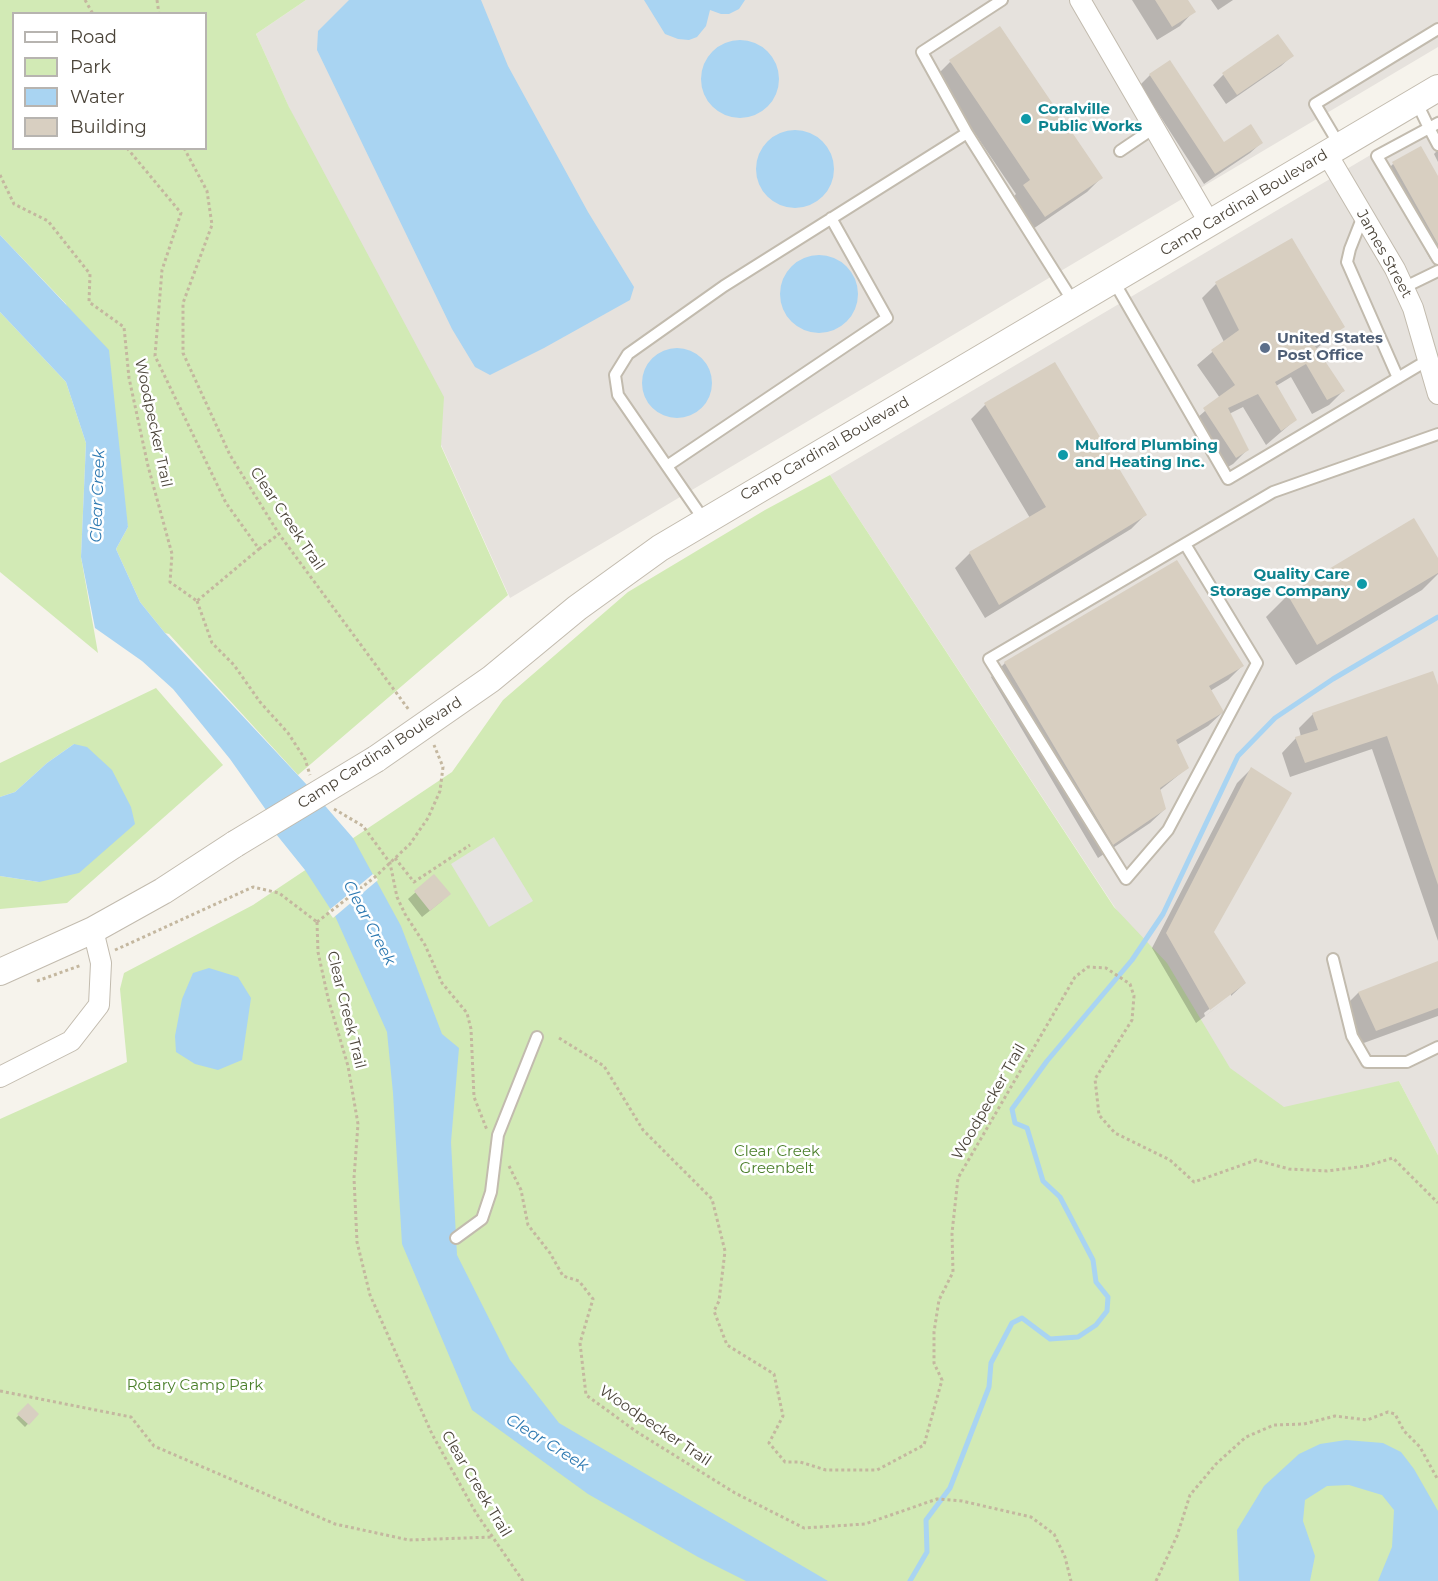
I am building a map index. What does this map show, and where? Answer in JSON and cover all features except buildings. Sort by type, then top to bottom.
[{"type":"street","points":[[1080,0],[1210,224]]},
{"type":"street","name":"Camp Cardinal Boulevard","points":[[93,930],[164,891],[235,844],[422,729],[491,679],[577,608],[660,548],[704,520],[1438,88]]},
{"type":"street","name":"James Street","points":[[1334,150],[1364,216],[1413,308],[1438,394]]},
{"type":"street","points":[[0,955],[93,930]]},
{"type":"street","points":[[0,1077],[71,1041],[99,1005],[100,957],[93,930]]},
{"type":"street","points":[[0,972],[93,930]]},
{"type":"lane","points":[[1002,0],[922,52],[967,132],[1074,303]]},
{"type":"lane","points":[[1334,150],[1316,104],[1438,29]]},
{"type":"lane","points":[[1416,101],[1434,126],[1438,145]]},
{"type":"lane","points":[[1434,126],[1377,156],[1438,259]]},
{"type":"lane","points":[[1120,152],[1154,128]]},
{"type":"lane","points":[[704,520],[618,395],[615,375],[628,354],[724,286],[967,132]]},
{"type":"lane","points":[[1364,216],[1347,262],[1398,378]]},
{"type":"lane","points":[[667,466],[887,318],[831,218]]},
{"type":"lane","points":[[1403,288],[1438,271]]},
{"type":"lane","points":[[1113,280],[1228,479],[1428,360]]},
{"type":"lane","points":[[1185,544],[1257,663],[1168,830],[1126,879],[989,659],[1273,492],[1438,434]]},
{"type":"lane","points":[[1333,959],[1352,1036],[1367,1062],[1407,1062],[1438,1047]]},
{"type":"lane","points":[[456,1238],[482,1219],[491,1192],[498,1135],[537,1037]]},
{"type":"path","name":"Woodpecker Trail","points":[[129,150],[181,213],[162,270],[155,356],[226,503],[259,549]]},
{"type":"path","name":"Clear Creek Trail","points":[[185,150],[207,191],[212,225],[183,303],[183,353],[230,456],[279,534],[391,682],[438,750],[443,767],[440,791],[428,818],[410,844],[375,877],[324,919],[317,922],[318,952],[328,998],[348,1066],[358,1124],[354,1178],[357,1242],[369,1296],[432,1434],[493,1537],[523,1581]]},
{"type":"path","name":"Woodpecker Trail","points":[[0,175],[14,204],[48,221],[90,274],[89,302],[124,327],[131,389],[148,466],[172,554],[170,582],[197,601]]},
{"type":"path","points":[[279,534],[197,601],[212,643],[234,665],[260,702],[288,733],[305,759],[312,784]]},
{"type":"path","points":[[331,806],[337,813],[363,826],[390,863]]},
{"type":"path","points":[[395,858],[414,882],[470,845]]},
{"type":"path","name":"Woodpecker Trail","points":[[390,863],[397,897],[405,914],[425,945],[442,983],[467,1013],[471,1029],[474,1097],[484,1129],[498,1135],[521,1190],[528,1225],[550,1253],[563,1276],[579,1281],[592,1299],[580,1343],[586,1395],[637,1432],[735,1493],[804,1528],[865,1524],[937,1499],[944,1499],[1031,1517],[1054,1534],[1065,1557],[1071,1581]]},
{"type":"path","points":[[31,982],[52,977],[100,957],[254,887],[279,893],[317,922]]},
{"type":"path","name":"Woodpecker Trail","points":[[559,1038],[604,1066],[643,1130],[712,1198],[724,1251],[719,1301],[714,1311],[727,1344],[774,1374],[783,1416],[769,1443],[785,1462],[800,1462],[826,1470],[877,1470],[924,1445],[942,1380],[934,1363],[934,1332],[939,1300],[953,1272],[952,1233],[958,1178],[1075,977],[1088,967],[1106,968],[1130,984],[1134,996],[1132,1020],[1095,1079],[1099,1115],[1115,1133],[1170,1160],[1194,1182],[1256,1160],[1289,1169],[1327,1171],[1366,1166],[1393,1158],[1438,1203]]},
{"type":"path","points":[[0,1391],[131,1417],[154,1446],[335,1524],[409,1540],[493,1537]]},
{"type":"path","points":[[1156,1581],[1177,1536],[1190,1496],[1216,1464],[1246,1437],[1274,1425],[1304,1424],[1335,1416],[1367,1420],[1388,1412],[1395,1414],[1404,1431],[1420,1447],[1438,1480]]},
{"type":"shaded area","points":[[306,0],[1438,0],[1438,47],[510,598],[256,34]]},
{"type":"shaded area","points":[[1438,115],[1438,1155],[1399,1081],[1272,1146],[830,475]]},
{"type":"shaded area","points":[[494,837],[533,901],[489,927],[451,864]]},
{"type":"green space","points":[[0,0],[306,0],[256,34],[289,107],[444,397],[441,446],[508,595],[298,775],[169,634],[165,633],[140,602],[116,549],[128,527],[66,304],[0,235]]},
{"type":"green space","points":[[0,312],[66,382],[86,443],[81,557],[98,653],[0,572]]},
{"type":"green space","name":"Clear Creek Greenbelt","points":[[830,475],[1114,907],[1167,963],[1230,1068],[1284,1107],[1399,1081],[1438,1155],[1438,1581],[0,1581],[0,1119],[127,1062],[120,989],[124,973],[253,905],[452,772],[503,700],[628,592],[765,510]]},
{"type":"green space","points":[[156,688],[223,765],[67,903],[0,909],[0,876],[39,882],[74,744],[47,763],[15,792],[0,797],[0,763]]},
{"type":"water","points":[[349,0],[481,0],[508,66],[588,212],[634,287],[630,300],[490,375],[475,367],[452,329],[317,50],[318,31]]},
{"type":"water","points":[[644,0],[745,0],[739,9],[729,14],[710,10],[706,26],[697,37],[689,40],[665,34]]},
{"type":"water","points":[[740,40],[755,43],[767,52],[776,64],[779,79],[776,94],[767,106],[755,115],[740,118],[725,115],[713,106],[704,94],[701,79],[704,64],[713,52],[725,43]]},
{"type":"water","points":[[795,130],[810,133],[822,142],[831,154],[834,169],[831,184],[822,196],[810,205],[795,208],[780,205],[768,196],[759,184],[756,169],[759,154],[768,142],[780,133]]},
{"type":"water","name":"Clear Creek","points":[[0,235],[109,350],[128,527],[116,549],[140,602],[165,633],[307,785],[353,838],[401,926],[442,1034],[459,1048],[451,1142],[457,1255],[510,1360],[559,1423],[828,1581],[746,1581],[698,1557],[588,1494],[472,1410],[402,1244],[387,1032],[335,916],[305,870],[276,834],[266,810],[230,759],[173,689],[142,661],[95,628],[81,557],[86,443],[66,382],[0,312]]},
{"type":"water","points":[[819,255],[834,258],[846,267],[855,279],[858,294],[855,309],[846,321],[834,330],[819,333],[804,330],[792,321],[783,309],[780,294],[783,279],[792,267],[804,258]]},
{"type":"water","points":[[677,348],[690,351],[702,358],[709,370],[712,383],[709,396],[702,408],[690,415],[677,418],[664,415],[652,408],[645,396],[642,383],[645,370],[652,358],[664,351]]},
{"type":"water","points":[[74,744],[87,747],[112,770],[131,807],[135,824],[79,873],[39,882],[0,876],[0,797],[15,792],[47,763]]},
{"type":"water","points":[[209,968],[238,977],[251,998],[242,1060],[218,1070],[195,1064],[176,1052],[175,1036],[182,999],[193,973]]},
{"type":"water","points":[[1346,1440],[1383,1443],[1401,1452],[1414,1469],[1438,1511],[1438,1581],[1378,1581],[1392,1547],[1394,1510],[1382,1495],[1349,1485],[1327,1486],[1305,1500],[1303,1521],[1315,1556],[1310,1581],[1239,1581],[1237,1530],[1264,1486],[1299,1454],[1320,1444]]},
{"type":"pier","points":[[373,874],[378,880],[333,918],[328,911]]},
{"type":"waterway","points":[[910,1581],[927,1552],[926,1520],[950,1488],[989,1387],[991,1363],[1012,1323],[1022,1318],[1050,1339],[1078,1337],[1096,1325],[1107,1311],[1108,1297],[1096,1282],[1093,1260],[1060,1197],[1043,1181],[1027,1128],[1015,1123],[1012,1109],[1047,1061],[1132,960],[1163,914],[1238,756],[1275,718],[1333,679],[1438,617]]},
{"type":"place","name":"Coralville Public Works","points":[[1026,119]]},
{"type":"place","name":"United States Post Office","points":[[1265,348]]},
{"type":"place","name":"Mulford Plumbing and Heating Inc.","points":[[1063,455]]},
{"type":"place","name":"Quality Care Storage Company","points":[[1362,584]]},
{"type":"park label","name":"Rotary Camp Park","points":[[195,1386]]}]
